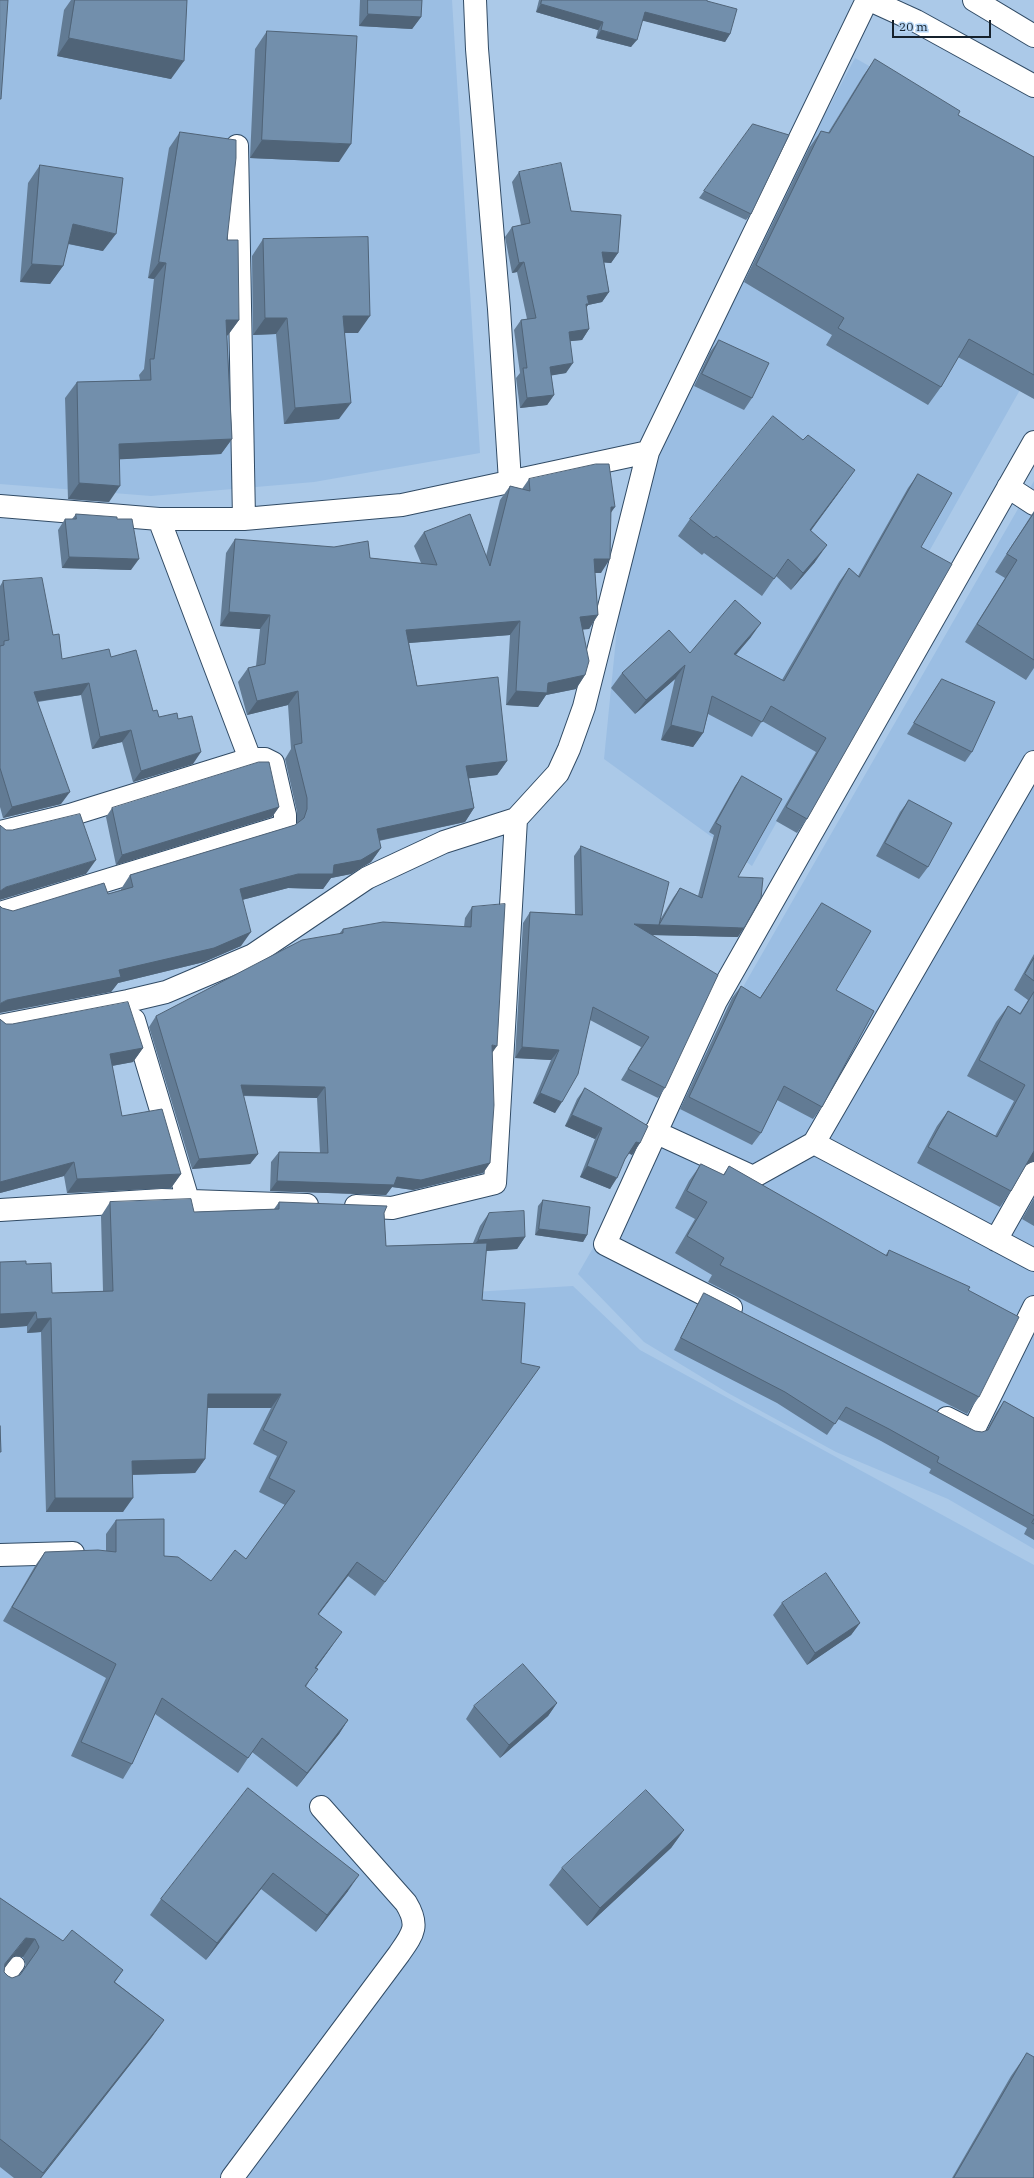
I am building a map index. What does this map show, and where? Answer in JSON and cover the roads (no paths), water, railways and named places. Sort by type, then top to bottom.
[{"type":"street","points":[[475,0],[477,49],[499,309],[510,481]]},
{"type":"street","points":[[0,1026],[166,992],[253,955],[368,878],[444,842],[516,819],[558,772],[569,749],[584,707],[648,452],[868,0],[916,22],[1034,86]]},
{"type":"street","points":[[974,0],[1034,36]]},
{"type":"street","points":[[237,146],[244,519]]},
{"type":"street","points":[[746,1316],[605,1244],[716,1001],[1034,442]]},
{"type":"street","points":[[0,506],[159,519],[244,519],[402,505],[648,452]]},
{"type":"street","points":[[1008,487],[1034,504]]},
{"type":"street","points":[[159,519],[250,759]]},
{"type":"street","points":[[0,832],[70,815],[250,759],[265,759],[273,763],[285,815],[285,822],[281,827],[0,913]]},
{"type":"street","points":[[655,1132],[753,1178],[814,1142],[1034,762]]},
{"type":"street","points":[[0,1210],[162,1200],[392,1208],[495,1183],[516,819]]},
{"type":"street","points":[[128,1001],[188,1200]]},
{"type":"street","points":[[814,1142],[1034,1260]]},
{"type":"street","points":[[996,1240],[1034,1174]]},
{"type":"street","points":[[930,1409],[972,1431],[1034,1307]]},
{"type":"street","points":[[0,1556],[88,1552]]},
{"type":"street","points":[[232,2178],[399,1954],[410,1938],[415,1926],[413,1914],[406,1903],[321,1806]]},
{"type":"lane","points":[[0,1987],[17,1964]]}]
